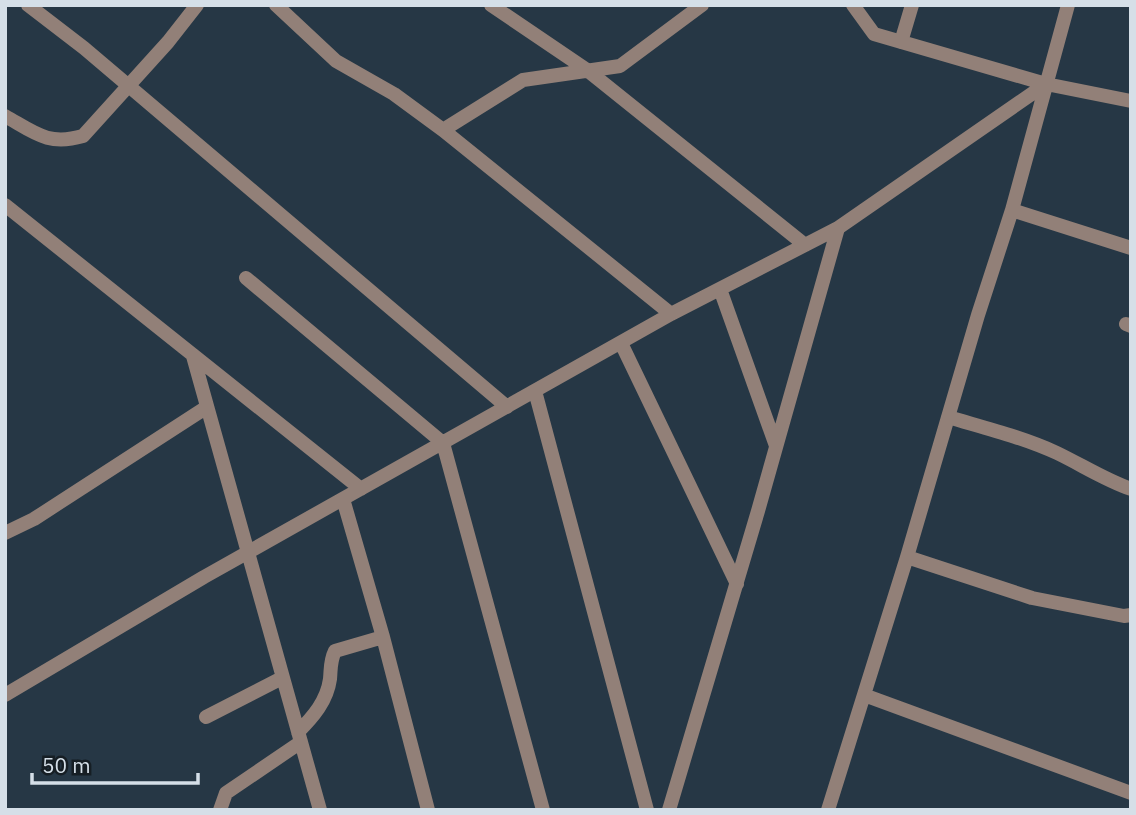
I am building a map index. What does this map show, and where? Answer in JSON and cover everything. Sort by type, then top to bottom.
[{"type":"street","points":[[28,5],[129,86],[507,407]]},
{"type":"street","points":[[5,116],[47,140],[66,141],[83,136],[197,5]]},
{"type":"street","points":[[276,5],[336,61],[394,94],[443,130],[671,314]]},
{"type":"street","points":[[491,5],[587,70],[805,245]]},
{"type":"street","points":[[443,130],[523,80],[620,66],[702,5]]},
{"type":"street","points":[[853,5],[874,34],[1046,84],[1131,101]]},
{"type":"street","points":[[901,42],[912,5]]},
{"type":"street","points":[[828,810],[1012,210],[1068,5]]},
{"type":"street","points":[[5,695],[248,552],[671,314],[838,228],[1046,84]]},
{"type":"street","points":[[5,205],[361,489]]},
{"type":"street","points":[[1012,210],[1131,248]]},
{"type":"street","points":[[669,810],[737,584],[838,228]]},
{"type":"street","points":[[246,278],[443,443],[543,810]]},
{"type":"street","points":[[720,289],[776,446]]},
{"type":"street","points":[[621,343],[737,584]]},
{"type":"street","points":[[193,356],[320,810]]},
{"type":"street","points":[[535,391],[647,810]]},
{"type":"street","points":[[5,533],[34,519],[207,407]]},
{"type":"street","points":[[948,417],[1021,438],[1059,454],[1112,483],[1131,489]]},
{"type":"street","points":[[343,499],[428,810]]},
{"type":"street","points":[[907,557],[1032,598],[1124,616],[1131,615]]},
{"type":"street","points":[[220,810],[226,793],[299,737],[325,698],[330,678],[330,662],[335,651],[383,638]]},
{"type":"street","points":[[206,717],[282,678]]},
{"type":"street","points":[[864,695],[1131,793]]}]
